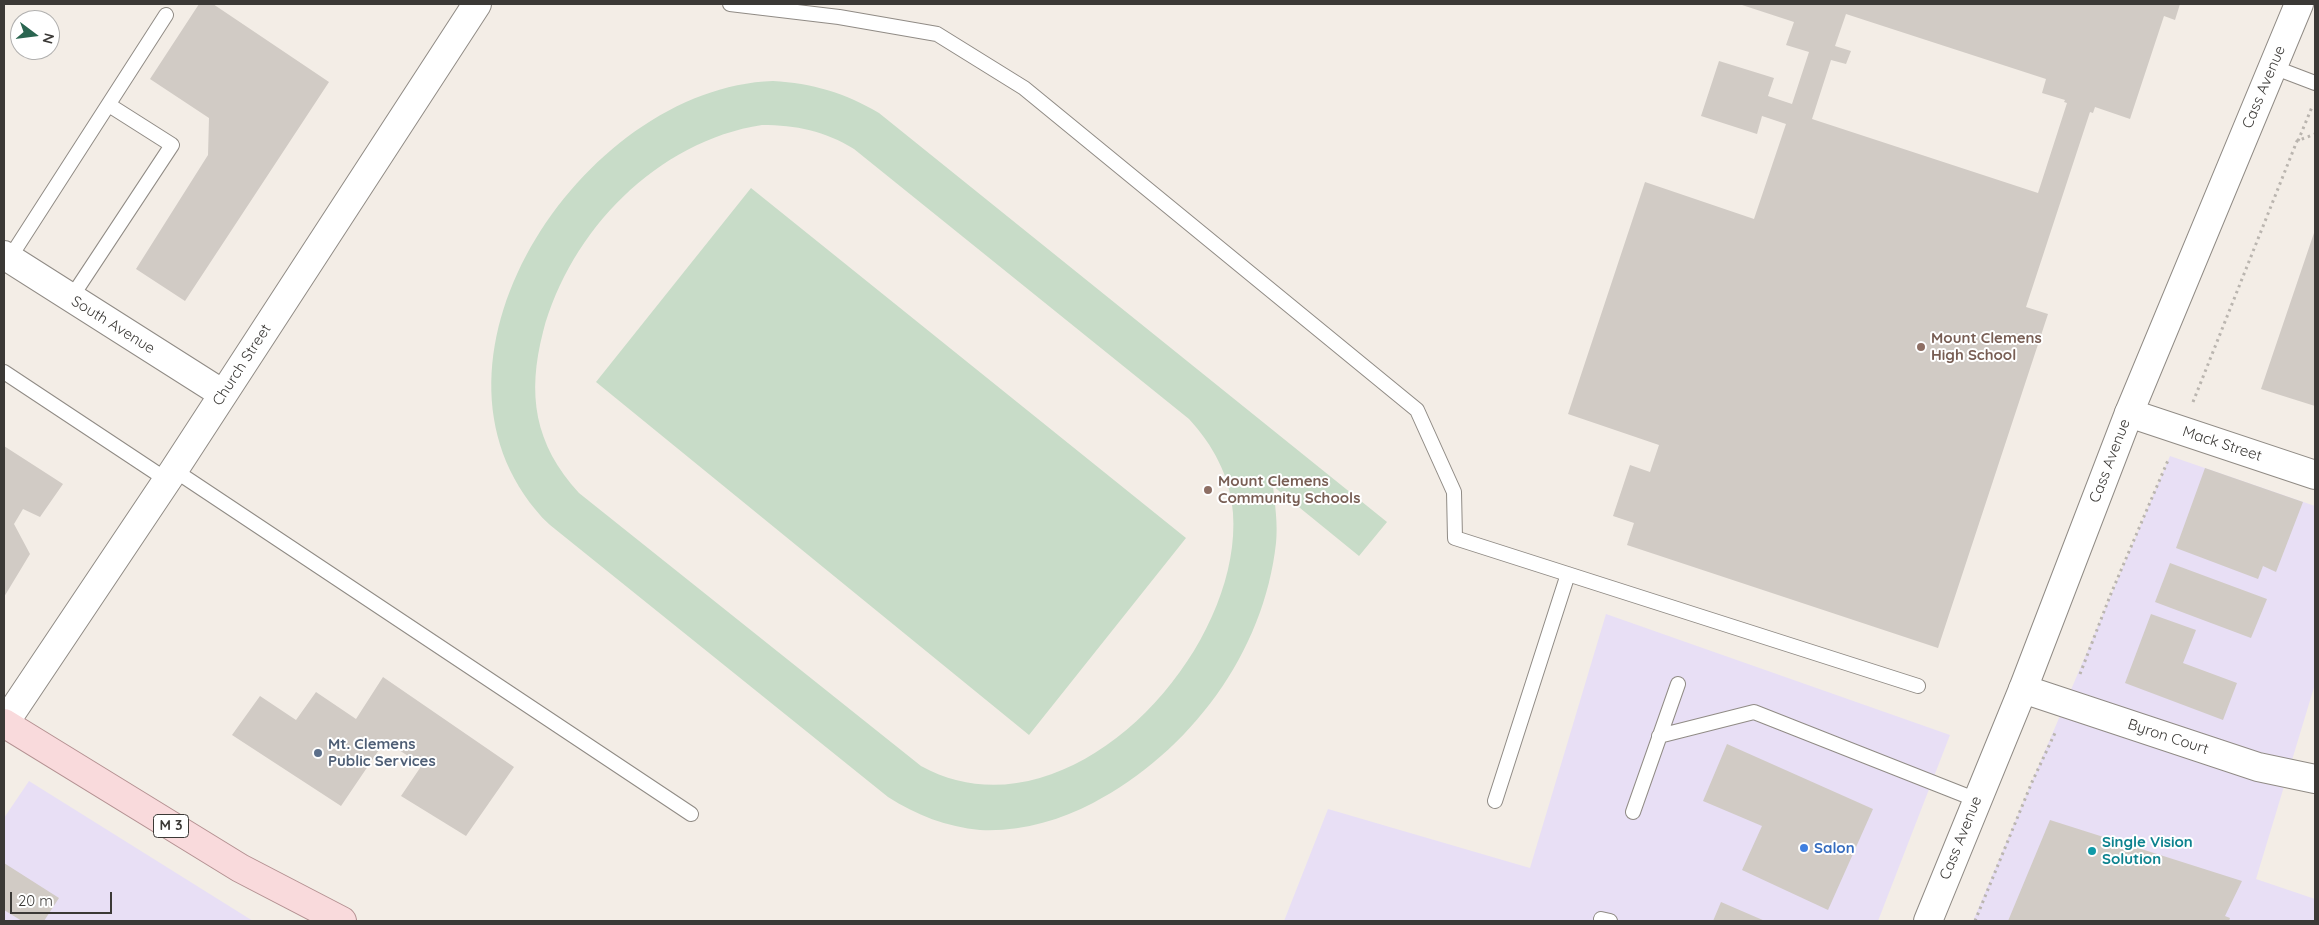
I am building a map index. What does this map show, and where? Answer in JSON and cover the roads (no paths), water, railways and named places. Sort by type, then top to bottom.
[{"type":"main road","name":"M 3","points":[[4,724],[240,868],[342,921]]},
{"type":"street","name":"Church Street","points":[[4,724],[170,475],[477,4]]},
{"type":"street","name":"Cass Avenue","points":[[1928,921],[2023,689],[2129,413],[2299,4]]},
{"type":"street","name":"South Avenue","points":[[6,257],[223,394]]},
{"type":"street","name":"Mack Street","points":[[2129,413],[2315,475]]},
{"type":"street","name":"Byron Court","points":[[2023,689],[2258,766],[2315,779]]},
{"type":"lane","points":[[730,4],[839,17],[937,34],[1024,88],[1417,410],[1454,492],[1455,538],[1918,686]]},
{"type":"lane","points":[[6,257],[109,105],[166,15]]},
{"type":"lane","points":[[2273,67],[2315,83]]},
{"type":"lane","points":[[71,298],[172,145],[109,105]]},
{"type":"lane","points":[[4,372],[170,475],[691,814]]},
{"type":"lane","points":[[1495,801],[1568,574]]},
{"type":"lane","points":[[1633,812],[1678,684]]},
{"type":"lane","points":[[1659,736],[1754,712],[1976,800]]},
{"type":"place","name":"Mount Clemens High School","points":[[1921,347]]},
{"type":"place","name":"Mount Clemens Community Schools","points":[[1208,490]]},
{"type":"place","name":"Mt. Clemens Public Services","points":[[318,753]]},
{"type":"place","name":"Salon","points":[[1804,848]]},
{"type":"place","name":"Single Vision Solution","points":[[2092,851]]}]
